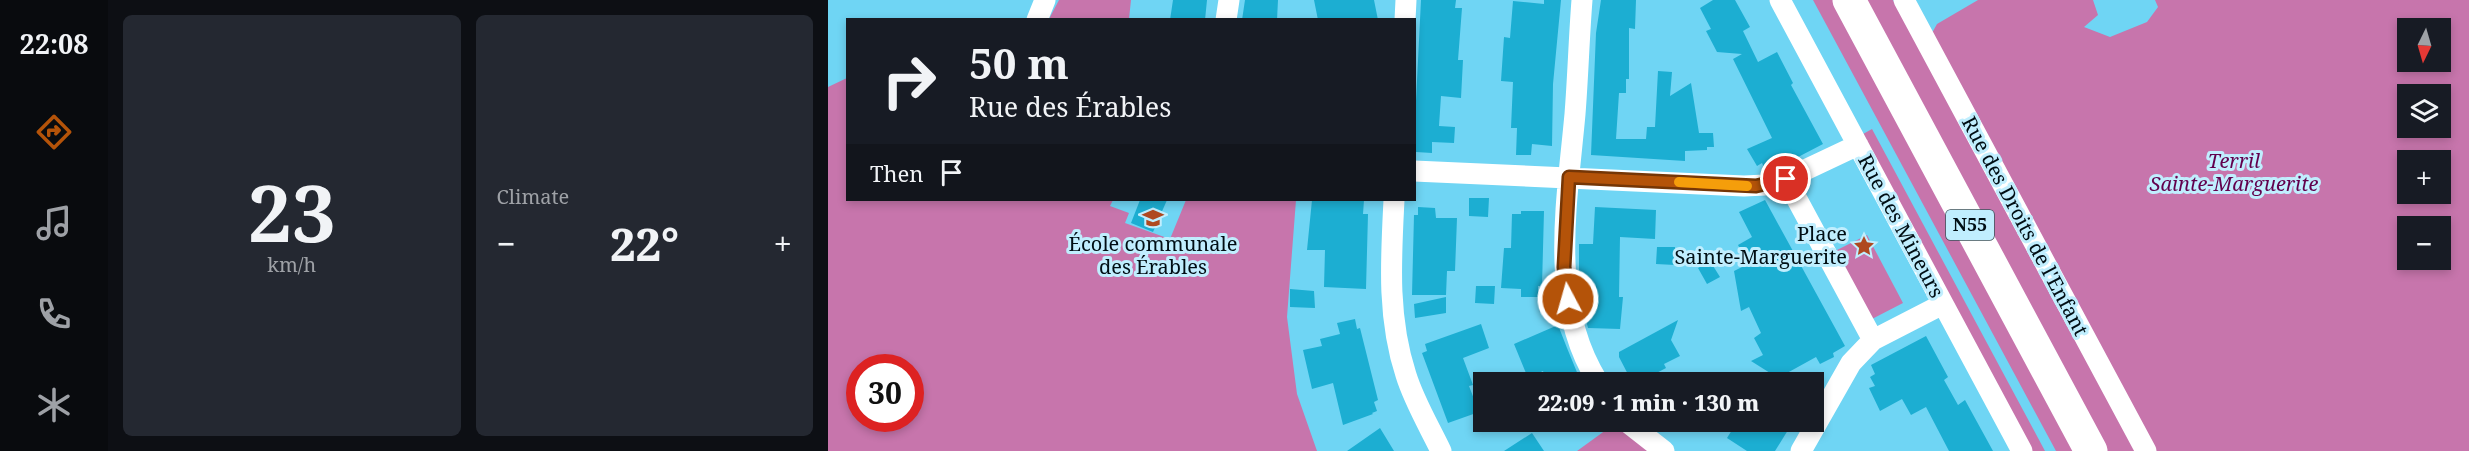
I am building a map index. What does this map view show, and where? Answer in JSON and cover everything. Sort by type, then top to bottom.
[{"type":"highway","name":"N55","points":[[1849,0],[2091,451]]},
{"type":"street","points":[[1038,18],[1045,0]]},
{"type":"street","points":[[1226,18],[1229,0]]},
{"type":"street","points":[[1405,18],[1406,0]]},
{"type":"street","points":[[1582,0],[1564,267],[1578,344],[1593,372]]},
{"type":"street","name":"Rue des Mineurs","points":[[1780,0],[2022,451]]},
{"type":"street","name":"Rue des Droits de l'Enfant","points":[[1904,0],[2146,451]]},
{"type":"street","points":[[1416,171],[1750,186],[1765,185],[1786,179],[1858,145]]},
{"type":"street","points":[[1786,179],[1873,340]]},
{"type":"street","points":[[1394,201],[1391,284],[1397,345],[1407,377],[1441,451]]},
{"type":"street","points":[[1801,451],[1851,363],[1873,340],[1943,304]]},
{"type":"street","points":[[1640,432],[1664,451]]},
{"type":"green space","points":[[1059,0],[1131,0],[1129,18],[1050,18]]},
{"type":"green space","points":[[1813,0],[1837,0],[2079,451],[2056,451]]},
{"type":"green space","points":[[1859,0],[1893,0],[2135,451],[2101,451]]},
{"type":"green space","name":"Terril Sainte-Marguerite","points":[[1978,0],[2093,0],[2098,15],[2084,27],[2110,37],[2147,22],[2158,7],[2155,0],[2469,0],[2469,451],[2154,451],[1932,33],[1937,24]]},
{"type":"green space","points":[[846,78],[846,201],[1112,201],[1110,206],[1129,213],[1125,223],[1170,239],[1186,201],[1296,201],[1287,317],[1297,394],[1317,451],[828,451],[828,87]]},
{"type":"green space","points":[[1872,129],[2045,451],[2032,451],[1863,134]]},
{"type":"green space","points":[[1867,235],[1903,303],[1872,319],[1835,251]]},
{"type":"green space","points":[[1603,432],[1628,432],[1648,451],[1577,451]]},
{"type":"building","points":[[1173,0],[1207,0],[1205,18],[1170,18]]},
{"type":"building","points":[[1245,0],[1278,0],[1277,18],[1242,18]]},
{"type":"building","points":[[1314,0],[1374,0],[1378,18],[1318,18]]},
{"type":"building","points":[[1421,0],[1456,0],[1455,8],[1462,8],[1458,60],[1463,60],[1461,98],[1441,96],[1439,126],[1455,127],[1454,143],[1432,142],[1432,153],[1416,152]]},
{"type":"building","points":[[1544,0],[1561,0],[1553,84],[1552,146],[1532,144],[1531,155],[1516,155],[1517,128],[1511,128],[1513,82],[1501,81],[1504,37],[1510,38],[1513,1],[1544,4]]},
{"type":"building","points":[[1601,0],[1636,0],[1635,29],[1629,28],[1629,79],[1626,79],[1626,93],[1619,93],[1616,139],[1646,139],[1647,127],[1655,127],[1658,71],[1672,72],[1670,96],[1691,83],[1699,133],[1713,133],[1714,147],[1707,147],[1707,150],[1685,151],[1685,161],[1591,155],[1596,33]]},
{"type":"building","points":[[1713,0],[1735,0],[1750,27],[1743,31],[1758,62],[1777,52],[1793,83],[1791,85],[1823,144],[1775,169],[1766,171],[1762,163],[1757,166],[1747,149],[1772,138],[1733,59],[1742,54],[1717,52],[1706,31],[1711,29],[1700,8]]},
{"type":"building","points":[[1469,198],[1489,198],[1488,217],[1469,216]]},
{"type":"building","points":[[1765,200],[1845,346],[1833,353],[1834,357],[1820,364],[1816,357],[1789,372],[1768,372],[1751,361],[1763,355],[1754,338],[1761,333],[1749,307],[1741,311],[1734,271],[1748,264],[1738,245],[1752,237],[1739,212]]},
{"type":"building","points":[[1140,201],[1167,201],[1153,232],[1131,223]]},
{"type":"building","points":[[1312,201],[1364,201],[1363,214],[1368,214],[1366,289],[1324,287],[1325,250],[1307,250]]},
{"type":"building","points":[[1418,207],[1435,208],[1436,218],[1457,218],[1455,271],[1447,271],[1446,295],[1412,295],[1414,215],[1418,215]]},
{"type":"building","points":[[1595,207],[1656,210],[1655,239],[1620,237],[1619,297],[1623,297],[1620,329],[1588,328],[1585,316],[1579,285],[1579,244],[1593,244]]},
{"type":"building","points":[[1521,211],[1544,211],[1542,286],[1538,286],[1538,297],[1521,297],[1521,289],[1501,288],[1504,248],[1511,248],[1512,214],[1521,214]]},
{"type":"building","points":[[1657,247],[1675,247],[1675,265],[1656,264]]},
{"type":"building","points":[[1710,261],[1720,277],[1707,284],[1698,268]]},
{"type":"building","points":[[1476,286],[1495,286],[1494,304],[1475,303]]},
{"type":"building","points":[[1290,289],[1314,291],[1315,308],[1290,307]]},
{"type":"building","points":[[1446,297],[1446,313],[1415,318],[1414,304]]},
{"type":"building","points":[[1355,319],[1357,329],[1360,328],[1378,400],[1374,402],[1377,411],[1343,425],[1333,383],[1312,389],[1303,350],[1322,346],[1320,339],[1340,334],[1337,323]]},
{"type":"building","points":[[1678,320],[1671,340],[1680,356],[1664,364],[1666,368],[1658,372],[1627,372],[1619,357],[1619,352]]},
{"type":"building","points":[[1481,324],[1489,348],[1463,358],[1473,385],[1469,386],[1473,396],[1473,414],[1448,423],[1422,353],[1427,351],[1425,344]]},
{"type":"building","points":[[1558,325],[1577,372],[1526,372],[1514,344]]},
{"type":"building","points":[[1926,336],[1948,377],[1944,380],[1958,405],[1965,400],[1993,451],[1949,451],[1926,407],[1911,415],[1902,399],[1880,411],[1869,388],[1875,386],[1870,377],[1875,374],[1871,365]]},
{"type":"building","points":[[1380,428],[1394,451],[1347,451]]},
{"type":"building","points":[[1731,432],[1787,432],[1775,451],[1747,451],[1727,438]]},
{"type":"building","points":[[1532,433],[1544,451],[1504,451]]},
{"type":"slow traffic","points":[[1679,182],[1747,186]]},
{"type":"place","name":"École communale des Érables","points":[[1153,218]]},
{"type":"place","name":"Place Sainte-Marguerite","points":[[1864,246]]},
{"type":"route","points":[[1568,299],[1564,267],[1569,177],[1756,186],[1777,183],[1786,179]]}]
